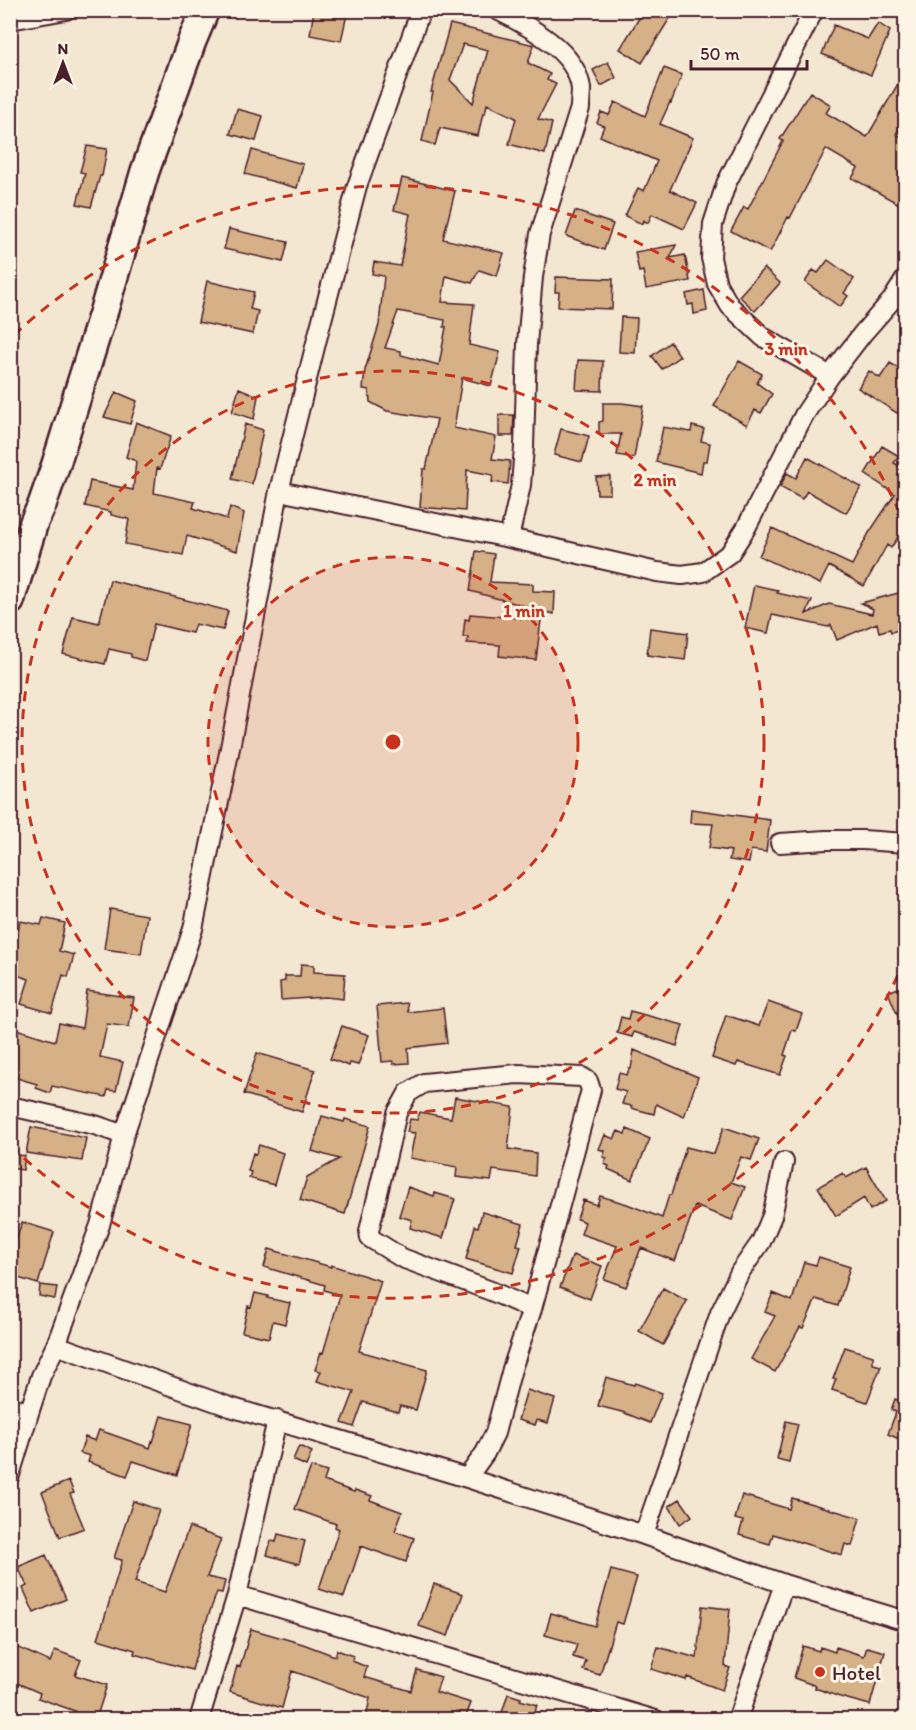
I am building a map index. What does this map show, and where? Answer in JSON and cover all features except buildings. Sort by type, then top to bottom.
[{"type":"main road","points":[[10,601],[34,522],[59,453],[145,171],[205,10]]},
{"type":"street","points":[[10,20],[66,10]]},
{"type":"street","points":[[10,1474],[41,1376],[56,1345],[100,1225],[124,1135],[193,929],[279,491],[357,186],[421,10]]},
{"type":"street","points":[[497,10],[546,39],[563,54],[575,71],[581,88],[580,108],[540,234],[533,277],[527,344],[521,484],[509,538]]},
{"type":"street","points":[[814,10],[726,184],[713,224],[711,258],[717,284],[730,306],[763,337],[830,376]]},
{"type":"street","points":[[279,491],[509,538],[657,572],[682,575],[703,572],[730,554],[746,528],[804,415],[863,333],[899,305],[906,278]]},
{"type":"street","points":[[780,843],[826,840],[906,843]]},
{"type":"street","points":[[467,1478],[485,1453],[495,1433],[532,1309],[591,1090],[588,1081],[582,1077],[518,1074],[424,1083],[408,1093],[397,1113],[369,1231],[370,1238],[402,1258],[532,1309]]},
{"type":"street","points":[[10,1106],[95,1125],[124,1135]]},
{"type":"street","points":[[644,1535],[720,1313],[740,1272],[761,1242],[771,1216],[784,1162]]},
{"type":"street","points":[[56,1345],[230,1407],[467,1478],[644,1535],[784,1584],[906,1622]]},
{"type":"street","points":[[10,1406],[29,1413]]},
{"type":"street","points":[[199,1719],[237,1595],[277,1420]]},
{"type":"street","points":[[737,1719],[784,1584]]},
{"type":"street","points":[[237,1595],[656,1719]]},
{"type":"place","name":"Hotel","points":[[820,1672]]}]
